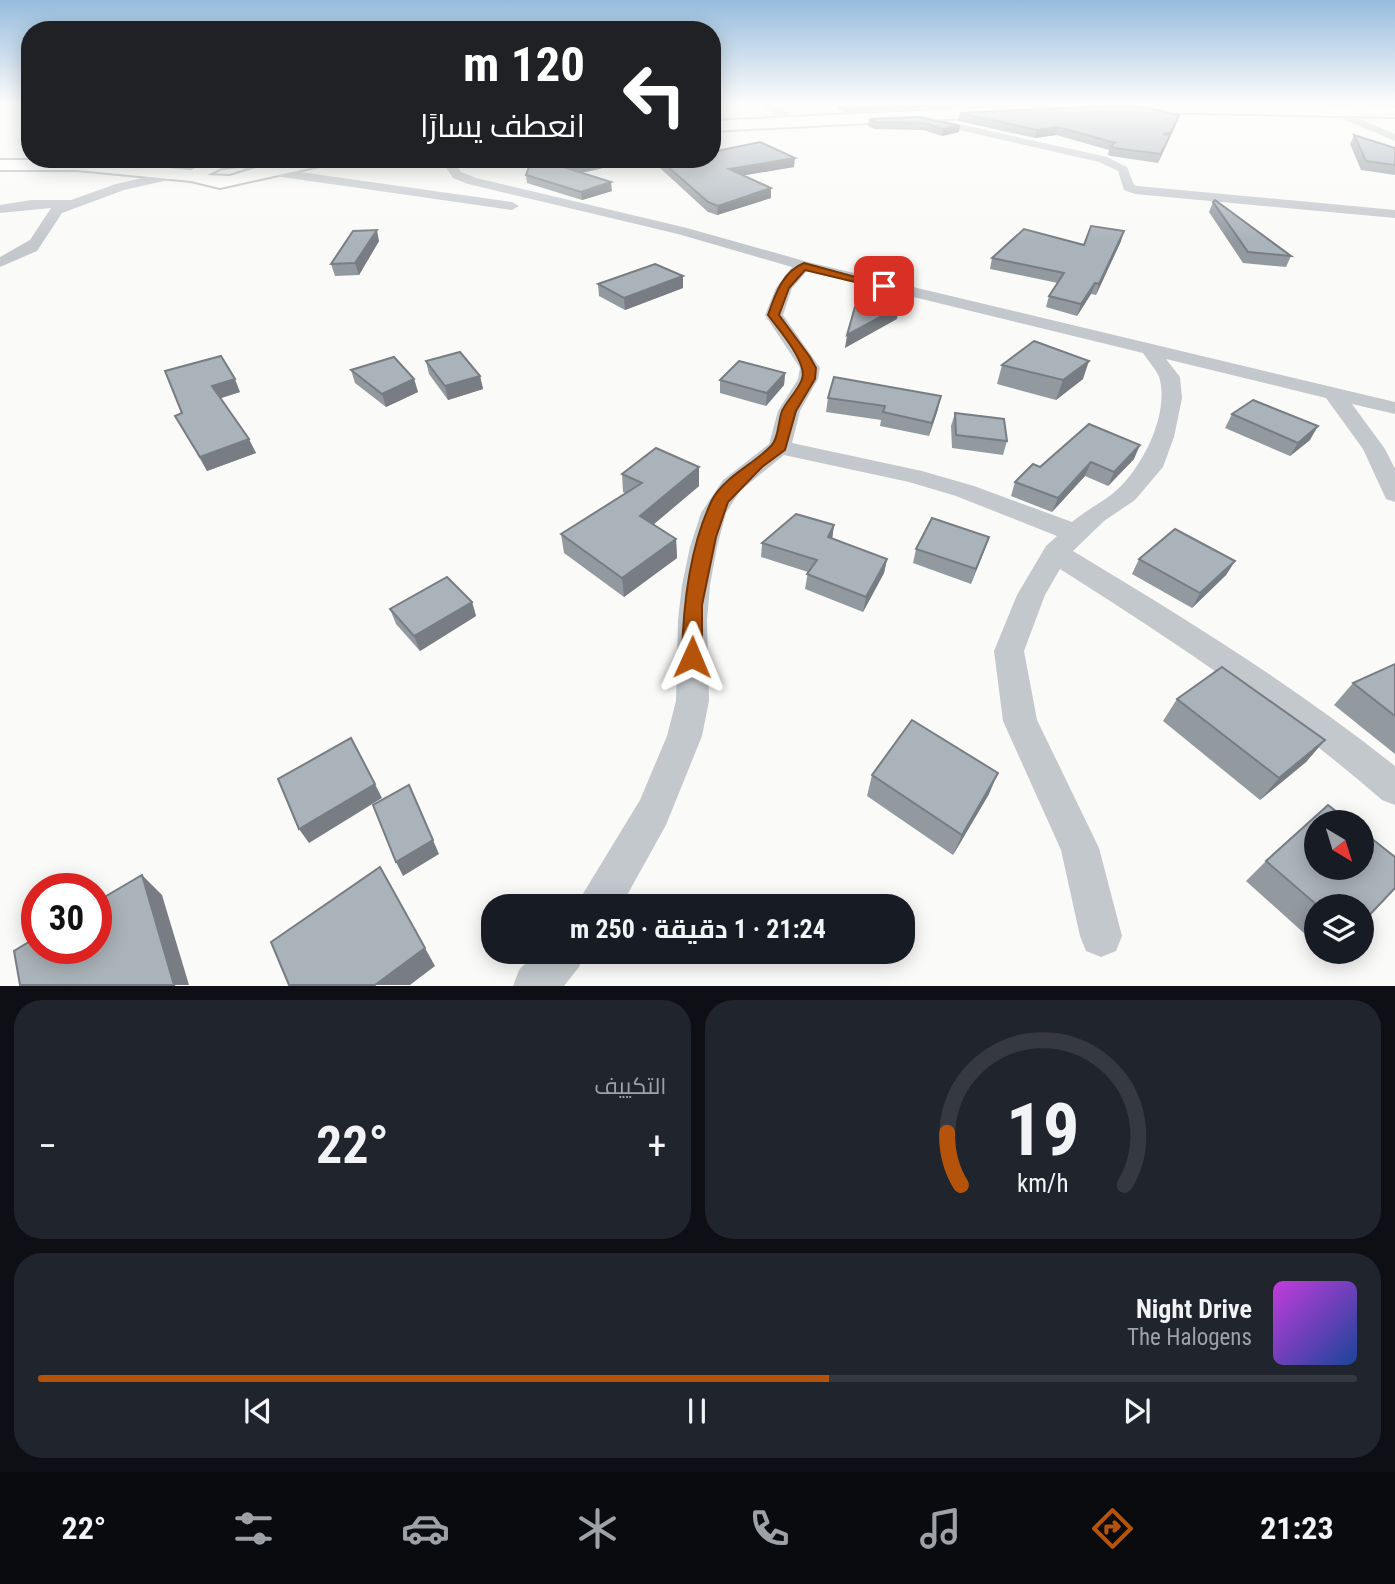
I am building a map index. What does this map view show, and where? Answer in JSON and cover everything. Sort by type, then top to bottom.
[{"type":"main road","points":[[0,165],[21,165]]},
{"type":"main road","points":[[106,168],[195,176],[209,181],[238,180],[260,168]]},
{"type":"main road","points":[[195,176],[208,168]]},
{"type":"street","points":[[1056,149],[1103,159],[1123,169],[1128,187],[1135,190],[1395,214]]},
{"type":"street","points":[[280,168],[368,186],[565,214],[797,264],[1395,408]]},
{"type":"street","points":[[453,168],[457,175],[472,181],[682,231],[797,264]]},
{"type":"street","points":[[0,209],[31,204],[69,204],[173,175]]},
{"type":"street","points":[[238,180],[368,186]]},
{"type":"street","points":[[0,262],[31,249],[51,215],[69,204]]},
{"type":"street","points":[[605,894],[634,847],[674,768],[691,708],[692,605],[708,537],[721,500],[756,464],[780,447],[789,411],[808,379],[810,368],[774,315],[783,288],[795,272],[797,264]]},
{"type":"street","points":[[1101,936],[1080,848],[1020,721],[1009,651],[1031,595],[1066,543],[1095,515],[1126,495],[1151,467],[1163,437],[1172,398],[1170,377],[1150,350]]},
{"type":"street","points":[[1334,394],[1374,449],[1395,494]]},
{"type":"street","points":[[780,447],[914,475],[965,491],[1066,543],[1315,723],[1395,788]]},
{"type":"street","points":[[535,985],[553,964]]},
{"type":"building","points":[[775,149],[795,158],[729,169],[771,188],[718,206],[708,202],[669,168],[721,168],[721,150]]},
{"type":"building","points":[[1122,149],[1163,149],[1161,154]]},
{"type":"building","points":[[1360,149],[1395,149],[1395,165],[1366,161]]},
{"type":"building","points":[[529,168],[566,168],[611,182],[581,192],[526,175]]},
{"type":"building","points":[[1215,200],[1291,256],[1248,252],[1213,202]]},
{"type":"building","points":[[1091,226],[1124,231],[1099,284],[1095,283],[1081,304],[1049,296],[1064,273],[992,258],[1024,229],[1084,245]]},
{"type":"building","points":[[377,230],[355,263],[331,264],[353,231]]},
{"type":"building","points":[[655,264],[683,276],[624,298],[598,284]]},
{"type":"building","points":[[870,298],[899,307],[847,335],[855,307]]},
{"type":"building","points":[[1034,341],[1089,361],[1063,380],[1002,365]]},
{"type":"building","points":[[460,352],[480,376],[445,386],[426,361]]},
{"type":"building","points":[[221,356],[235,379],[212,386],[249,439],[200,457],[175,416],[182,413],[165,371]]},
{"type":"building","points":[[394,357],[414,379],[382,394],[351,370]]},
{"type":"building","points":[[739,361],[785,373],[767,393],[720,380]]},
{"type":"building","points":[[834,377],[941,396],[932,423],[883,412],[885,406],[828,398]]},
{"type":"building","points":[[1253,400],[1318,426],[1298,443],[1232,414]]},
{"type":"building","points":[[955,413],[1004,419],[1007,441],[956,435]]},
{"type":"building","points":[[1089,424],[1140,445],[1114,472],[1091,462],[1058,498],[1015,482],[1033,464],[1040,467]]},
{"type":"building","points":[[656,448],[699,467],[640,516],[676,539],[622,578],[561,534],[642,483],[622,474]]},
{"type":"building","points":[[796,514],[834,525],[828,537],[887,559],[866,597],[807,574],[817,560],[762,543]]},
{"type":"building","points":[[932,518],[989,537],[976,569],[916,549]]},
{"type":"building","points":[[1175,529],[1235,561],[1200,593],[1139,559]]},
{"type":"building","points":[[447,577],[472,602],[414,636],[390,609]]},
{"type":"building","points":[[1395,664],[1395,716],[1353,683]]},
{"type":"building","points":[[1222,667],[1325,740],[1279,778],[1177,699]]},
{"type":"building","points":[[912,720],[998,773],[962,835],[872,775]]},
{"type":"building","points":[[351,738],[375,784],[299,829],[278,779]]},
{"type":"building","points":[[409,785],[433,840],[396,862],[373,805]]},
{"type":"building","points":[[1304,827],[1304,880],[1374,880],[1374,840],[1395,857],[1395,888],[1374,910],[1374,894],[1304,894],[1266,861]]},
{"type":"building","points":[[380,867],[425,948],[375,985],[289,985],[271,942]]},
{"type":"building","points":[[142,875],[174,985],[20,985],[14,951],[21,947],[21,964],[112,964],[112,893]]},
{"type":"route","points":[[692,657],[692,605],[708,537],[721,500],[756,464],[780,447],[789,411],[808,379],[810,368],[774,315],[783,288],[795,272],[804,266],[884,286]]}]
